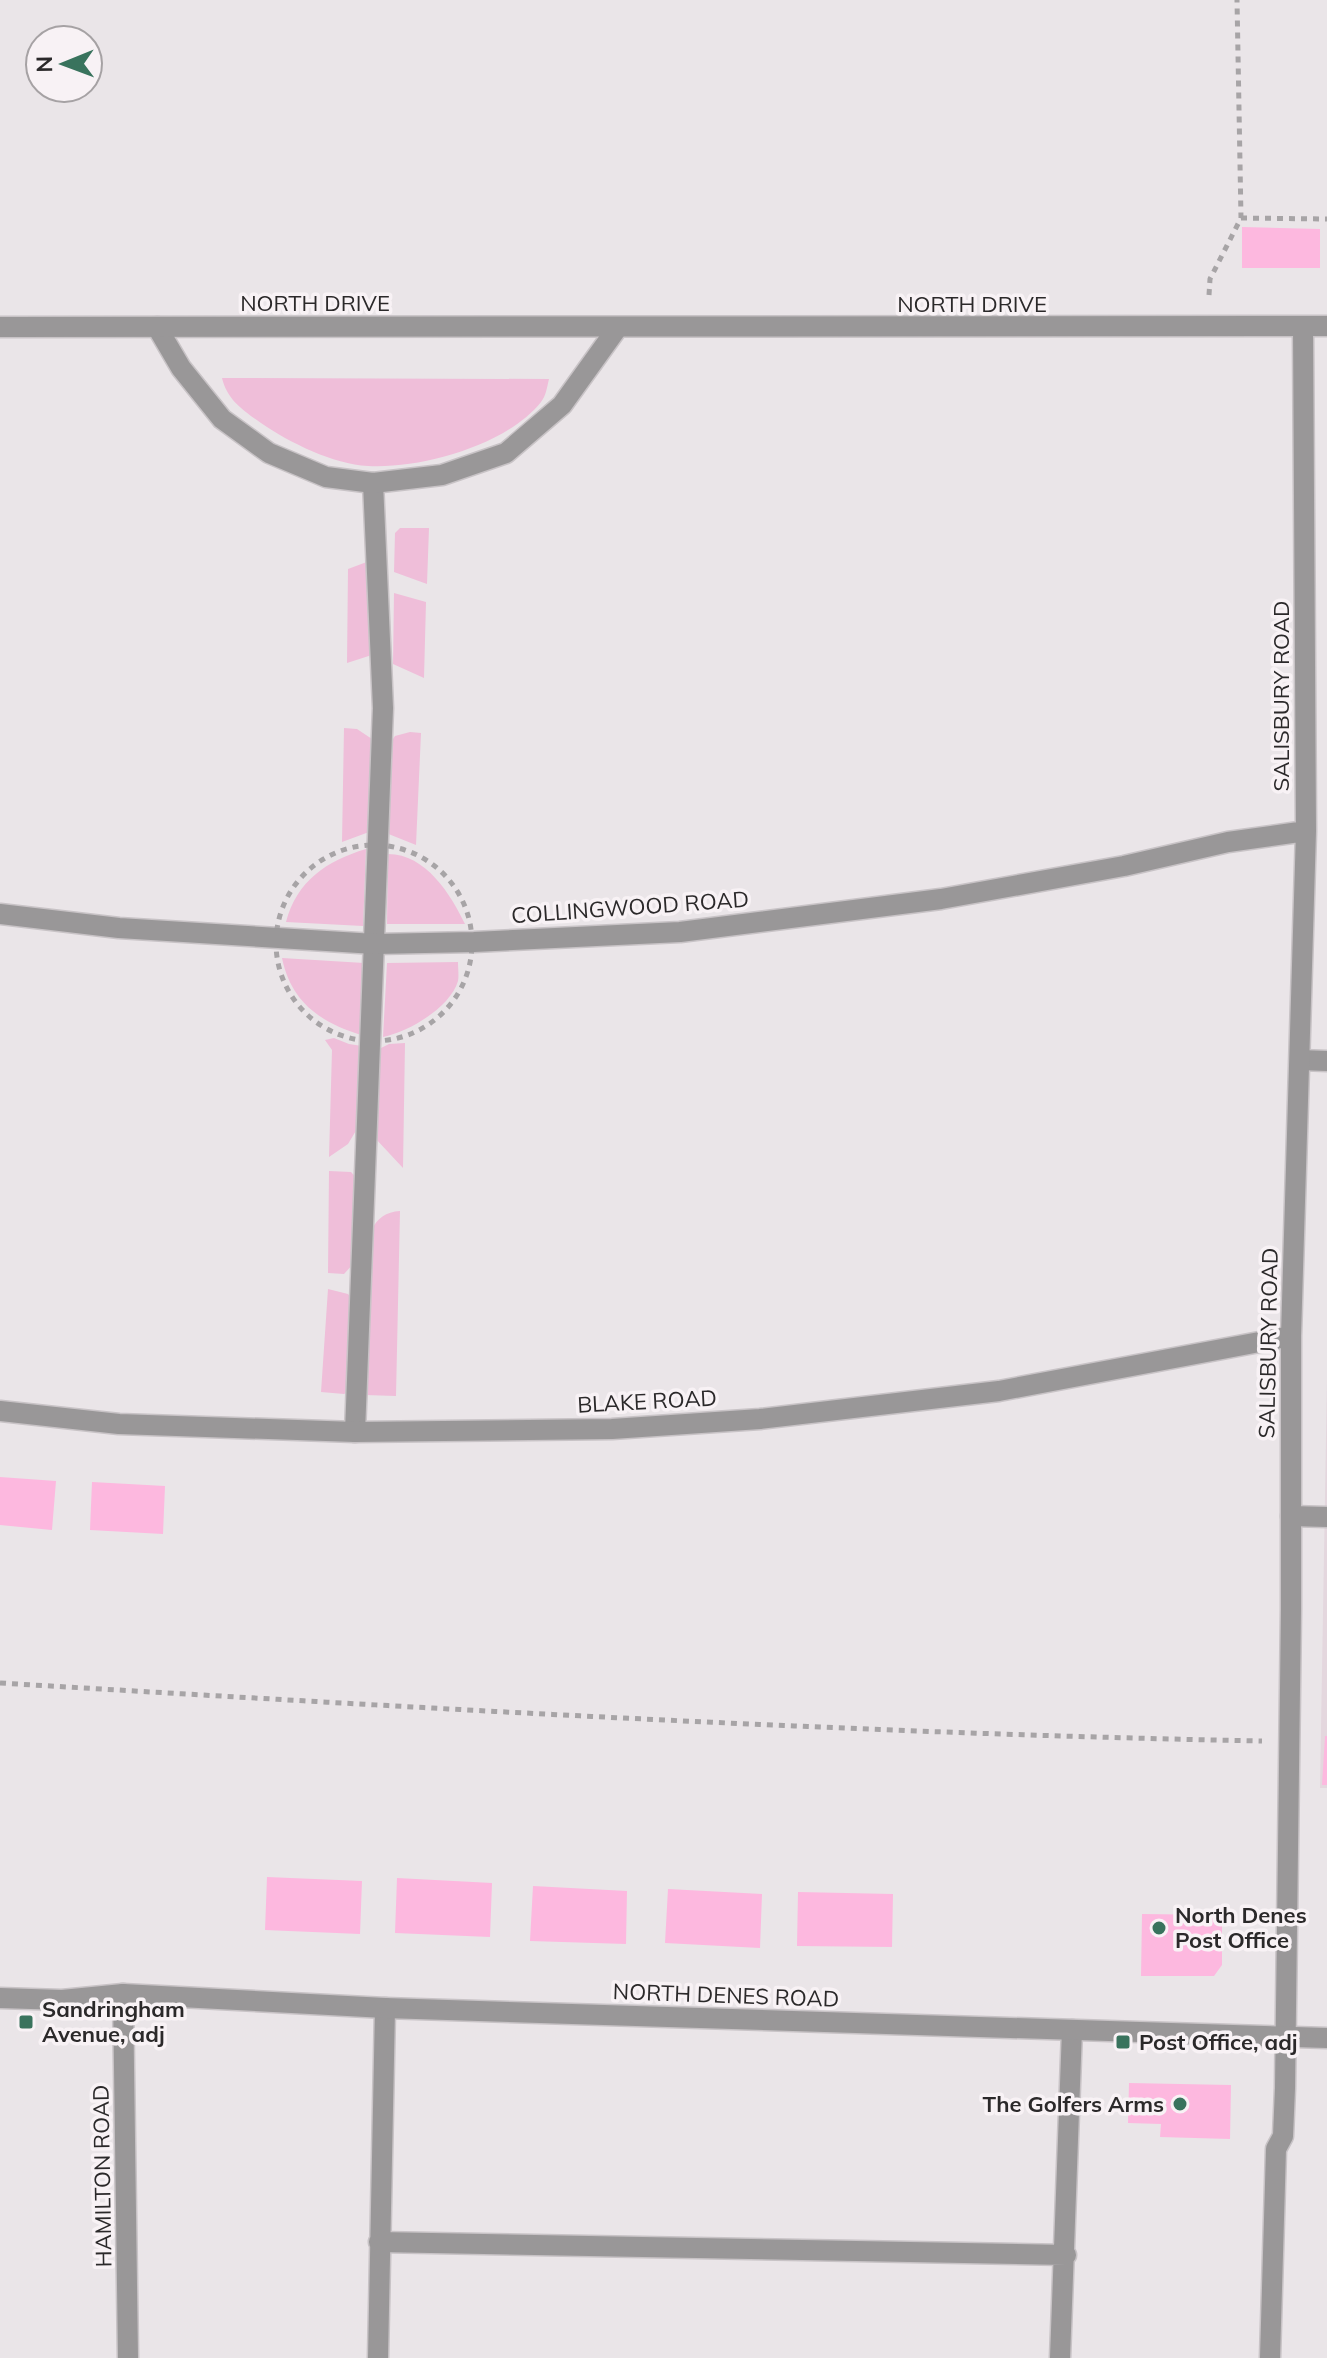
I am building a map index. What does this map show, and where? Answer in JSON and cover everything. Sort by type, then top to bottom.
[{"type":"street","name":"NORTH DRIVE","points":[[0,327],[1327,326]]},
{"type":"street","points":[[157,327],[181,368],[222,419],[269,453],[326,477],[373,483],[442,475],[506,453],[562,405],[618,327]]},
{"type":"street","name":"SALISBURY ROAD","points":[[1270,2358],[1276,2149],[1283,2136],[1286,2038],[1291,1336],[1306,831],[1303,327]]},
{"type":"street","points":[[355,1432],[383,708],[373,483]]},
{"type":"street","name":"COLLINGWOOD ROAD","points":[[0,914],[119,928],[375,944],[680,932],[941,899],[1124,866],[1228,842],[1306,831]]},
{"type":"street","points":[[1300,1060],[1327,1061]]},
{"type":"street","name":"BLAKE ROAD","points":[[0,1411],[119,1424],[355,1432],[612,1429],[760,1419],[999,1391],[1291,1336]]},
{"type":"street","points":[[1291,1516],[1327,1517]]},
{"type":"street","name":"NORTH DENES ROAD","points":[[0,1998],[62,2000],[123,1994],[385,2008],[1327,2038]]},
{"type":"street","name":"HAMILTON ROAD","points":[[123,1994],[128,2358]]},
{"type":"street","points":[[378,2358],[385,2008]]},
{"type":"street","points":[[1060,2358],[1072,2030]]},
{"type":"street","points":[[379,2242],[1066,2255]]},
{"type":"path","points":[[1207,328],[1210,279],[1241,218],[1237,0]]},
{"type":"path","points":[[1241,218],[1327,219]]},
{"type":"path","points":[[0,1683],[374,1705],[1099,1737],[1290,1741]]},
{"type":"shaded area","points":[[222,378],[549,379],[543,400],[526,417],[485,442],[413,463],[368,466],[326,457],[272,431],[237,404]]},
{"type":"shaded area","points":[[400,528],[429,528],[427,584],[394,572],[395,533]]},
{"type":"shaded area","points":[[380,557],[378,653],[347,663],[348,569]]},
{"type":"shaded area","points":[[394,593],[426,602],[424,678],[393,664]]},
{"type":"shaded area","points":[[344,728],[357,729],[372,739],[369,832],[342,842]]},
{"type":"shaded area","points":[[421,733],[416,845],[386,833],[389,745],[395,736]]},
{"type":"shaded area","points":[[366,849],[363,926],[286,922],[298,895],[315,875],[338,860]]},
{"type":"shaded area","points":[[388,854],[414,861],[436,878],[465,924],[387,924]]},
{"type":"shaded area","points":[[282,958],[364,963],[361,1035],[333,1024],[310,1008],[292,987]]},
{"type":"shaded area","points":[[458,962],[458,981],[454,991],[437,1009],[416,1024],[383,1037],[387,963]]},
{"type":"shaded area","points":[[334,1038],[362,1046],[360,1124],[348,1144],[329,1157],[332,1050],[325,1040]]},
{"type":"shaded area","points":[[405,1043],[403,1168],[375,1138],[379,1049],[389,1044]]},
{"type":"shaded area","points":[[329,1171],[351,1172],[358,1180],[354,1263],[344,1274],[328,1273]]},
{"type":"shaded area","points":[[400,1211],[396,1396],[365,1395],[371,1231],[382,1216]]},
{"type":"shaded area","points":[[328,1289],[348,1294],[353,1301],[349,1392],[344,1394],[321,1392]]},
{"type":"shaded area","points":[[1327,1379],[1327,1788],[1320,1788]]},
{"type":"building","points":[[1242,227],[1320,229],[1320,268],[1242,268]]},
{"type":"building","points":[[0,1477],[56,1481],[52,1530],[0,1525]]},
{"type":"building","points":[[92,1482],[165,1486],[163,1534],[90,1530]]},
{"type":"building","points":[[1325,1736],[1327,1785],[1322,1785]]},
{"type":"building","points":[[267,1877],[362,1881],[360,1934],[265,1930]]},
{"type":"building","points":[[397,1878],[492,1883],[490,1937],[395,1933]]},
{"type":"building","points":[[533,1886],[627,1891],[626,1944],[530,1941]]},
{"type":"building","points":[[668,1889],[762,1894],[760,1948],[665,1943]]},
{"type":"building","points":[[798,1892],[893,1894],[892,1947],[797,1946]]},
{"type":"building","points":[[1142,1914],[1222,1915],[1222,1965],[1214,1976],[1141,1976]]},
{"type":"building","name":"The Golfers Arms","points":[[1129,2083],[1231,2085],[1230,2139],[1160,2137],[1161,2124],[1128,2123]]},
{"type":"place","name":"North Denes Post Office","points":[[1159,1928]]},
{"type":"place","name":"Sandringham Avenue, adj","points":[[26,2022]]},
{"type":"place","name":"Post Office, adj","points":[[1123,2042]]},
{"type":"place","name":"The Golfers Arms","points":[[1180,2104]]}]
